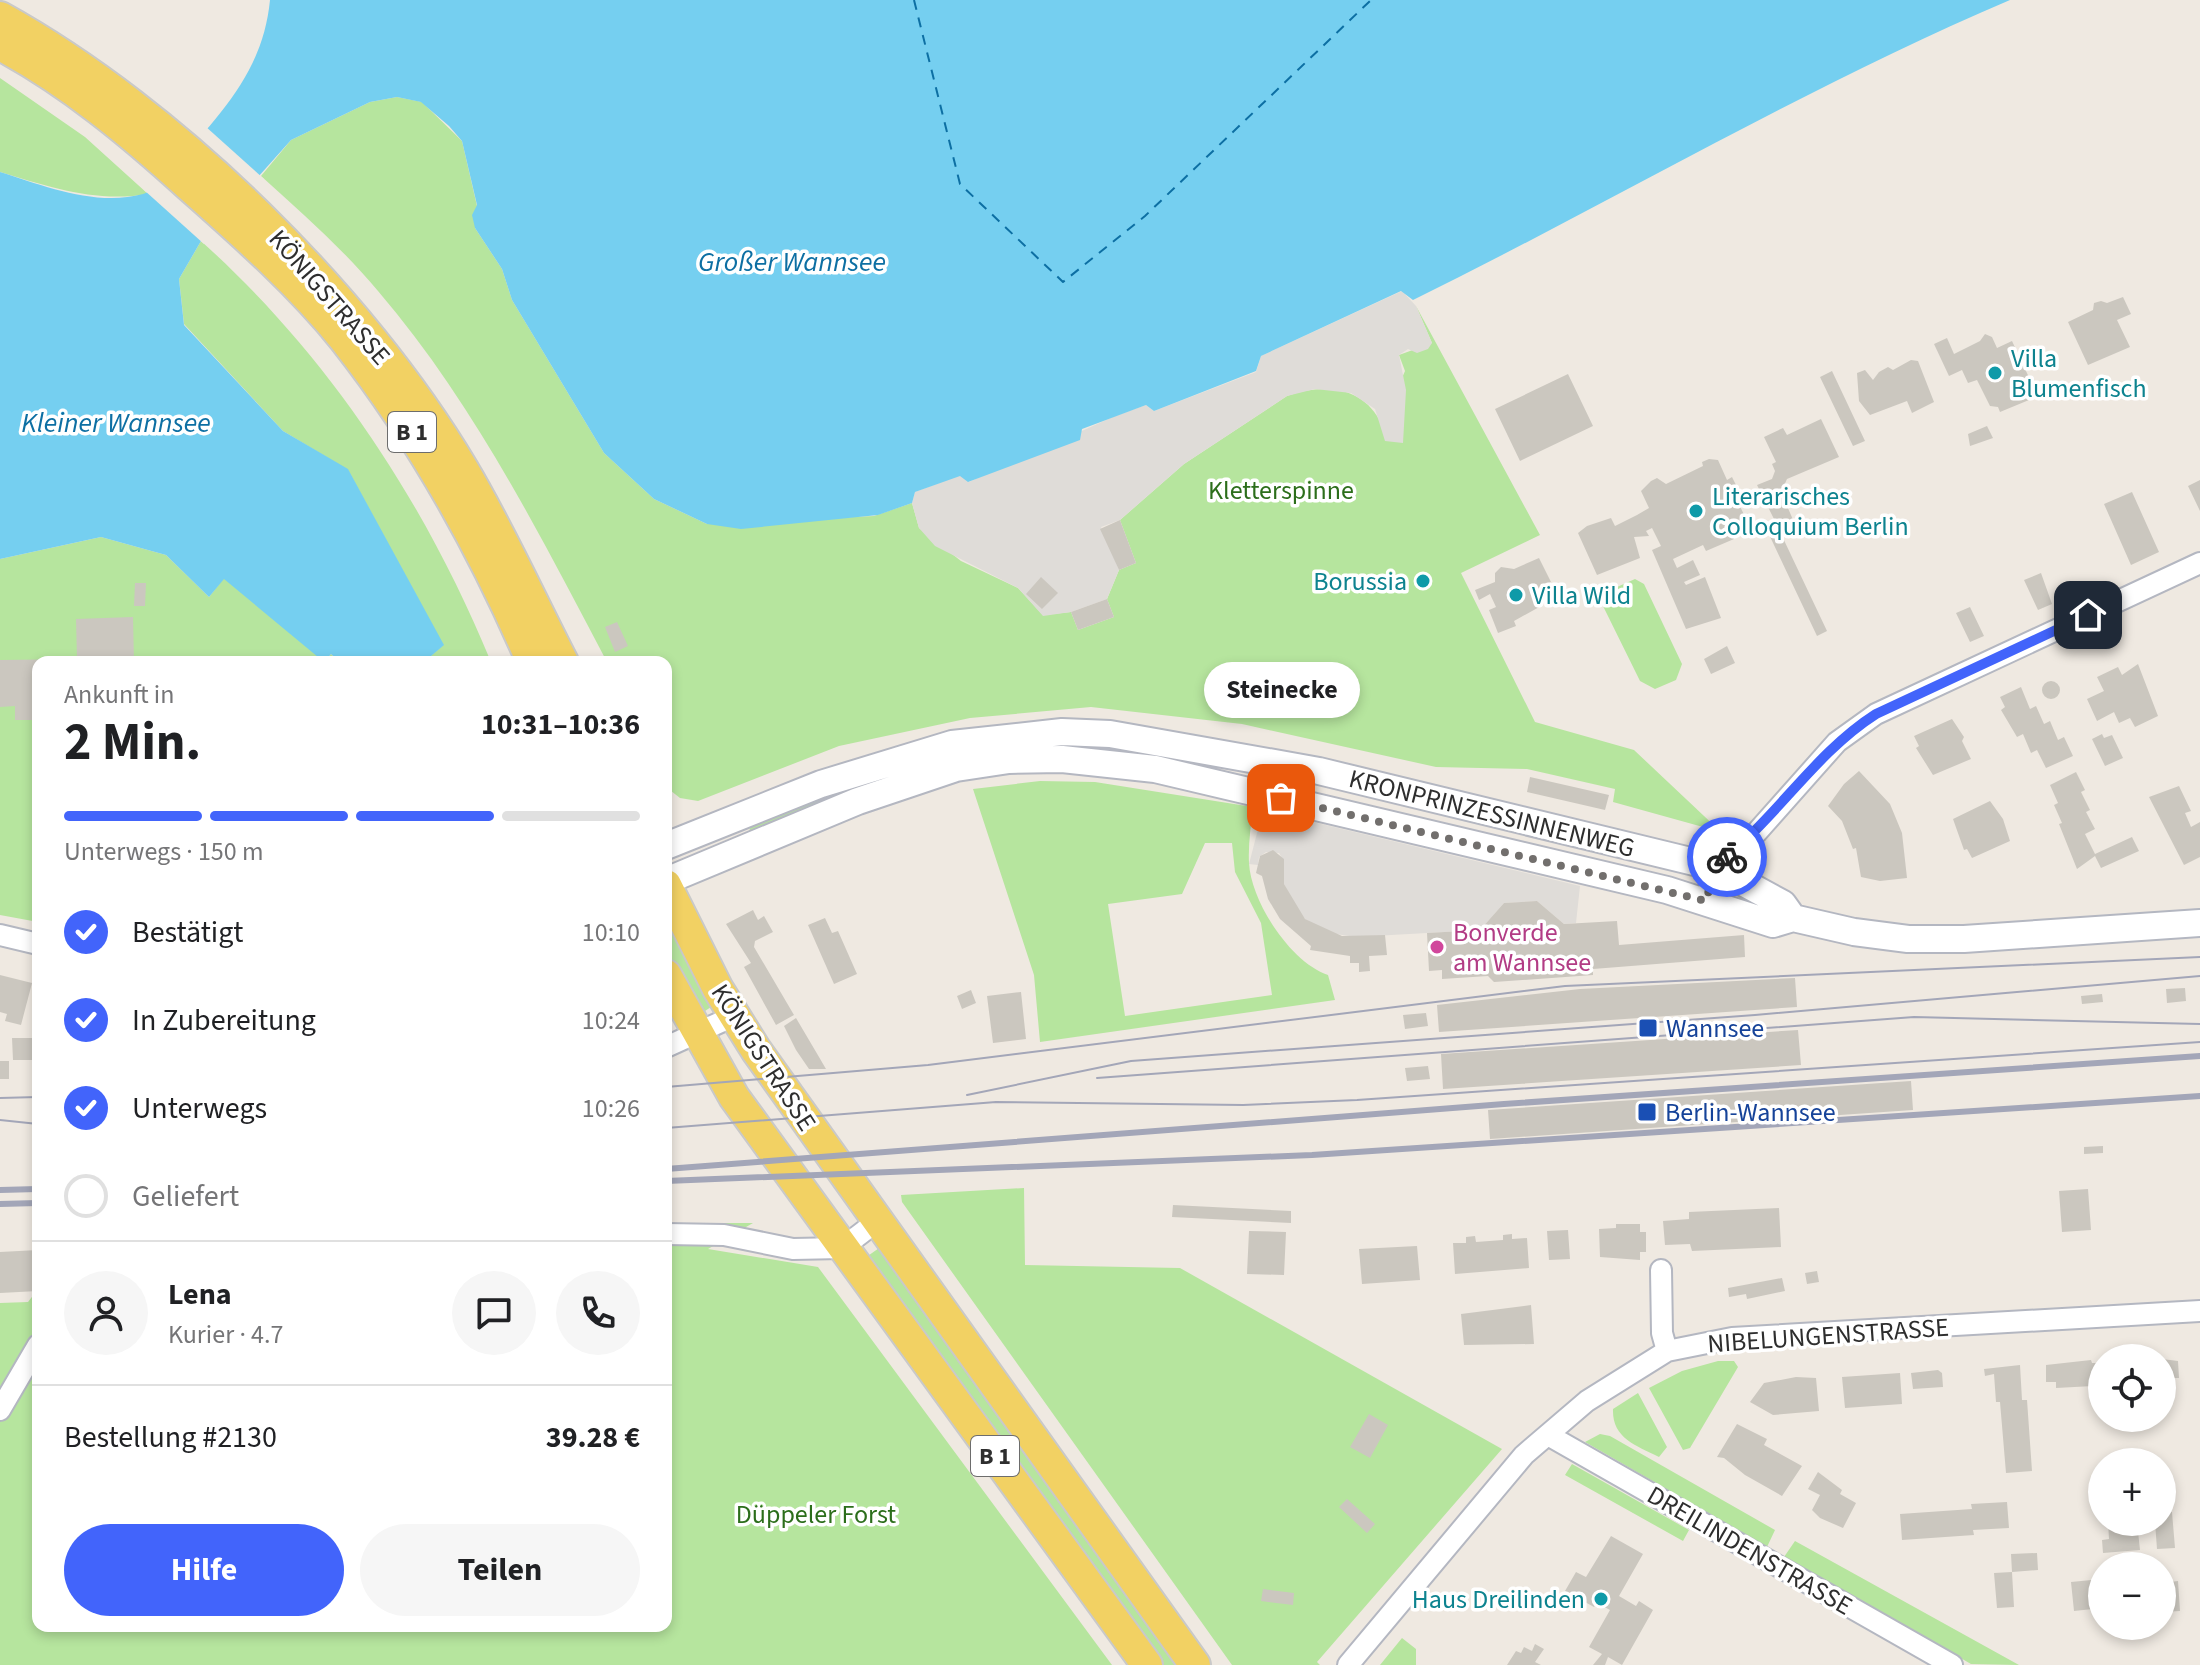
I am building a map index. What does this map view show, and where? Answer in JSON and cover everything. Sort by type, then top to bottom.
[{"type":"main road","name":"KÖNIGSTRASSE","points":[[0,17],[72,60],[141,128],[359,323],[425,412],[463,470],[560,656]]},
{"type":"main road","name":"KÖNIGSTRASSE","points":[[0,45],[141,128]]},
{"type":"main road","name":"KÖNIGSTRASSE","points":[[263,237],[406,423],[493,574],[529,656]]},
{"type":"main road","name":"KRONPRINZESSINNENWEG","points":[[672,844],[886,762],[952,744],[1062,732],[1110,734],[1242,754],[1715,867],[1783,904],[1793,918]]},
{"type":"main road","points":[[1233,787],[1242,754]]},
{"type":"main road","name":"KRONPRINZESSINNENWEG","points":[[672,880],[858,801],[947,771],[1009,760],[1107,761],[1233,787],[1706,901],[1773,924],[1793,918],[1854,932],[1922,939],[2200,923]]},
{"type":"main road","points":[[726,822],[738,851]]},
{"type":"main road","name":"KÖNIGSTRASSE","points":[[672,895],[734,1016],[876,1222]]},
{"type":"main road","name":"KÖNIGSTRASSE","points":[[672,987],[734,1097],[842,1248]]},
{"type":"main road","name":"B 1","points":[[876,1222],[1195,1665]]},
{"type":"main road","name":"B 1","points":[[842,1248],[1147,1665]]},
{"type":"street","points":[[1706,901],[1715,867],[1757,832],[1837,742],[1876,714],[2200,563]]},
{"type":"street","points":[[0,935],[32,943]]},
{"type":"street","points":[[672,1045],[734,1016]]},
{"type":"street","points":[[672,1234],[724,1235],[793,1249],[842,1248],[876,1222]]},
{"type":"street","points":[[1661,1270],[1662,1333],[1667,1351]]},
{"type":"street","name":"NIBELUNGENSTRASSE","points":[[1348,1665],[1524,1455],[1587,1401],[1667,1351],[1732,1338],[2200,1311]]},
{"type":"street","points":[[0,1410],[32,1355]]},
{"type":"street","name":"DREILINDENSTRASSE","points":[[1548,1435],[1952,1665]]},
{"type":"green space","points":[[0,78],[85,137],[148,194],[92,195],[0,172]]},
{"type":"green space","name":"Kletterspinne","points":[[397,97],[422,102],[462,141],[477,206],[475,228],[502,269],[512,300],[604,453],[654,499],[707,524],[874,516],[912,503],[919,528],[961,561],[1018,588],[1043,615],[1071,612],[1078,630],[1114,617],[1107,599],[1119,570],[1136,563],[1120,520],[1184,464],[1287,396],[1301,392],[1329,389],[1354,395],[1365,402],[1382,425],[1405,371],[1399,355],[1432,343],[1416,306],[1540,535],[1461,573],[1535,722],[1634,750],[1721,832],[1613,802],[1615,789],[1527,769],[1436,767],[1242,724],[1091,707],[970,718],[839,746],[698,801],[680,798],[672,792],[672,656],[604,656],[503,470],[444,378],[365,276],[261,176],[291,140],[370,102]]},
{"type":"green space","points":[[201,241],[291,333],[332,383],[404,489],[436,545],[488,656],[431,656],[443,645],[348,470],[283,431],[184,324],[179,279]]},
{"type":"green space","points":[[101,537],[166,555],[209,597],[224,578],[318,656],[32,656],[32,921],[0,915],[0,559]]},
{"type":"green space","points":[[1635,579],[1644,584],[1682,664],[1676,680],[1655,689],[1640,681],[1603,606],[1608,591]]},
{"type":"green space","points":[[965,752],[749,831],[751,826],[868,779]]},
{"type":"green space","points":[[1040,781],[1095,782],[1253,807],[1249,863],[1257,895],[1287,945],[1300,958],[1328,975],[1335,1000],[1040,1042],[1034,975],[973,789]],"holes":[[[1205,843],[1232,843],[1235,872],[1261,923],[1272,995],[1125,1016],[1108,904],[1182,894]]]},
{"type":"green space","points":[[672,923],[714,1005],[702,1013],[695,1012],[672,964]]},
{"type":"green space","points":[[1024,1188],[1025,1265],[1180,1268],[1502,1449],[1317,1662],[1320,1665],[1232,1665],[902,1202],[901,1195]]},
{"type":"green space","name":"Düppeler Forst","points":[[672,1223],[753,1223],[708,1249],[818,1267],[1112,1665],[0,1665],[0,1303],[28,1302],[32,1297],[32,1632],[672,1632]]},
{"type":"green space","points":[[882,1246],[1185,1665],[1158,1665],[862,1260]]},
{"type":"green space","points":[[1718,1361],[1734,1361],[1738,1367],[1690,1448],[1683,1450],[1649,1388],[1682,1371]]},
{"type":"green space","points":[[1638,1393],[1667,1447],[1659,1457],[1627,1439],[1616,1427],[1613,1409]]},
{"type":"green space","points":[[1600,1434],[1610,1436],[1775,1530],[1767,1547],[1585,1442]]},
{"type":"green space","points":[[1572,1464],[1689,1530],[1683,1541],[1565,1475]]},
{"type":"green space","points":[[1795,1541],[2019,1665],[1971,1664],[1784,1557]]},
{"type":"green space","points":[[1402,1638],[1416,1649],[1416,1665],[1380,1665]]},
{"type":"shaded area","points":[[1402,291],[1416,306],[1432,343],[1428,349],[1417,353],[1408,349],[1399,355],[1406,390],[1403,443],[1385,441],[1375,409],[1351,393],[1315,389],[1287,396],[1184,464],[1120,520],[1101,527],[1119,570],[1107,599],[1071,612],[1043,616],[1018,588],[935,546],[919,528],[912,503],[915,492],[960,475],[969,482],[1115,416],[1146,405],[1154,411],[1256,372],[1261,356]]},
{"type":"shaded area","points":[[1263,810],[1580,886],[1576,923],[1564,924],[1537,901],[1504,903],[1480,930],[1356,937],[1329,933],[1305,919],[1296,909],[1284,884],[1284,861],[1279,853],[1266,852],[1259,857],[1258,865],[1249,864]]},
{"type":"water","name":"Großer Wannsee","points":[[270,0],[2010,0],[1784,107],[1413,300],[1401,291],[1261,356],[1256,371],[1154,411],[1146,405],[1082,429],[1080,440],[968,482],[960,476],[915,492],[912,503],[878,515],[741,529],[707,524],[654,499],[604,453],[512,300],[502,269],[475,228],[472,215],[477,205],[462,141],[421,102],[397,97],[370,102],[291,140],[201,241],[179,279],[184,325],[283,431],[348,469],[444,645],[431,656],[317,656],[224,579],[209,597],[166,555],[101,537],[0,559],[0,172],[53,189],[89,196],[125,197],[147,192],[160,182],[237,91],[259,49]]},
{"type":"pier","points":[[205,126],[264,179],[204,244],[144,190]]},
{"type":"building","points":[[2123,297],[2131,314],[2117,320],[2130,347],[2088,365],[2068,322],[2093,310],[2094,303],[2107,303]]},
{"type":"building","name":"Villa Blumenfisch","points":[[1985,334],[1992,337],[1997,348],[2012,341],[2033,386],[2026,394],[2029,400],[2000,412],[1998,407],[1990,406],[1977,380],[1968,383],[1962,370],[1949,376],[1934,344],[1947,338],[1954,354],[1980,341]]},
{"type":"building","points":[[1911,360],[1918,361],[1934,402],[1912,413],[1907,401],[1870,415],[1859,401],[1857,373],[1865,370],[1873,380],[1888,367],[1893,370]]},
{"type":"building","points":[[1832,371],[1865,441],[1853,446],[1820,377]]},
{"type":"building","points":[[1568,374],[1593,426],[1520,461],[1495,409]]},
{"type":"building","points":[[1821,419],[1839,457],[1787,479],[1781,492],[1794,522],[1790,525],[1793,531],[1782,536],[1827,631],[1817,636],[1766,528],[1776,523],[1757,485],[1772,479],[1775,471],[1772,464],[1776,462],[1764,437],[1783,428],[1787,435]]},
{"type":"building","points":[[1987,426],[1993,438],[1970,446],[1968,434]]},
{"type":"building","points":[[1718,460],[1727,480],[1732,477],[1743,499],[1738,502],[1747,521],[1729,528],[1734,539],[1706,551],[1703,545],[1673,559],[1677,568],[1693,560],[1700,575],[1684,582],[1686,585],[1705,577],[1721,618],[1686,629],[1652,550],[1661,546],[1652,528],[1646,531],[1649,536],[1634,537],[1640,558],[1597,575],[1578,533],[1587,526],[1611,518],[1615,526],[1637,515],[1649,508],[1641,491],[1651,481],[1657,478],[1666,484],[1703,466],[1702,462]]},
{"type":"building","points":[[2200,480],[2200,511],[2188,486]]},
{"type":"building","points":[[2132,492],[2159,552],[2131,565],[2104,504]]},
{"type":"building","points":[[1120,520],[1136,563],[1119,570],[1100,529]]},
{"type":"building","name":"Villa Wild","points":[[1539,558],[1551,582],[1538,588],[1541,606],[1514,621],[1516,626],[1498,633],[1489,610],[1496,607],[1490,594],[1479,600],[1475,590],[1495,582],[1495,573],[1501,567],[1514,569]]},
{"type":"building","points":[[2041,573],[2052,604],[2038,610],[2024,580]]},
{"type":"building","points":[[1041,577],[1058,593],[1042,609],[1026,594]]},
{"type":"building","points":[[135,583],[146,583],[145,606],[134,606]]},
{"type":"building","points":[[1107,599],[1114,617],[1078,630],[1071,612]]},
{"type":"building","points":[[1970,607],[1984,636],[1970,642],[1956,613]]},
{"type":"building","points":[[133,617],[134,656],[77,656],[76,619]]},
{"type":"building","points":[[617,622],[628,646],[615,652],[605,627]]},
{"type":"building","points":[[1727,646],[1735,663],[1711,674],[1704,659]]},
{"type":"building","points":[[0,660],[32,660],[32,720],[15,720],[15,706],[0,707]]},
{"type":"building","points":[[2138,664],[2158,716],[2135,727],[2130,718],[2119,723],[2114,712],[2097,721],[2087,699],[2104,691],[2097,677],[2118,667],[2122,675]]},
{"type":"building","points":[[2051,681],[2060,690],[2051,699],[2042,690]]},
{"type":"building","points":[[2021,687],[2030,709],[2036,706],[2044,724],[2050,721],[2058,740],[2064,737],[2073,756],[2046,768],[2037,750],[2031,753],[2023,734],[2017,737],[2001,710],[2005,707],[2000,697]]},
{"type":"building","points":[[1952,719],[1964,737],[1962,741],[1971,759],[1933,775],[1916,748],[1919,746],[1914,736]]},
{"type":"building","points":[[2102,734],[2104,738],[2112,735],[2123,758],[2105,766],[2092,739]]},
{"type":"building","points":[[1859,771],[1890,804],[1902,833],[1907,878],[1880,881],[1861,877],[1856,848],[1853,849],[1842,821],[1828,806],[1844,784]]},
{"type":"building","points":[[2076,772],[2090,810],[2086,812],[2095,829],[2085,834],[2095,854],[2132,837],[2139,851],[2101,868],[2095,856],[2077,869],[2059,824],[2062,823],[2054,805],[2058,803],[2050,785]]},
{"type":"building","points":[[1530,777],[1609,795],[1605,810],[1527,792]]},
{"type":"building","points":[[2179,786],[2191,811],[2185,813],[2191,827],[2200,822],[2200,857],[2184,865],[2149,797]]},
{"type":"building","points":[[1990,801],[2003,819],[2010,841],[1972,858],[1967,849],[1964,850],[1953,819]]},
{"type":"building","points":[[1273,850],[1284,859],[1284,884],[1305,919],[1342,936],[1385,935],[1387,955],[1369,956],[1370,971],[1359,972],[1359,963],[1350,963],[1350,956],[1310,950],[1311,946],[1280,919],[1268,899],[1262,876],[1256,873],[1260,856]]},
{"type":"building","points":[[1537,901],[1564,924],[1617,921],[1619,945],[1744,935],[1745,957],[1593,969],[1593,975],[1494,982],[1488,976],[1442,979],[1442,970],[1429,971],[1427,933],[1480,930],[1504,903]]},
{"type":"building","points":[[753,910],[758,920],[764,916],[773,932],[755,941],[754,947],[794,1015],[776,1025],[744,967],[751,963],[726,924]]},
{"type":"building","points":[[825,918],[832,933],[838,931],[857,974],[834,984],[808,925]]},
{"type":"building","points":[[0,975],[32,983],[21,1025],[5,1021],[7,1014],[0,1012]]},
{"type":"building","points":[[1795,978],[1797,1007],[1439,1032],[1437,1005],[1580,989]]},
{"type":"building","points":[[2185,988],[2186,1001],[2167,1003],[2166,989]]},
{"type":"building","points":[[971,990],[976,1003],[962,1009],[957,996]]},
{"type":"building","points":[[1021,992],[1026,1039],[993,1043],[987,996]]},
{"type":"building","points":[[2102,994],[2103,1002],[2082,1004],[2081,996]]},
{"type":"building","points":[[1426,1013],[1428,1026],[1405,1029],[1403,1015]]},
{"type":"building","points":[[796,1018],[826,1069],[809,1069],[796,1050],[784,1026]]},
{"type":"building","points":[[1798,1030],[1801,1065],[1443,1089],[1441,1054]]},
{"type":"building","points":[[12,1038],[32,1038],[32,1060],[13,1060]]},
{"type":"building","points":[[0,1061],[9,1061],[9,1079],[0,1079]]},
{"type":"building","points":[[1428,1066],[1430,1079],[1407,1081],[1405,1068]]},
{"type":"building","points":[[1911,1081],[1913,1110],[1490,1139],[1488,1110]]},
{"type":"building","points":[[2103,1146],[2103,1153],[2084,1154],[2084,1147]]},
{"type":"building","points":[[2088,1189],[2091,1230],[2062,1232],[2059,1191]]},
{"type":"building","points":[[1173,1205],[1291,1211],[1291,1223],[1172,1217]]},
{"type":"building","points":[[1779,1208],[1781,1247],[1692,1251],[1690,1244],[1665,1245],[1663,1221],[1689,1219],[1689,1212]]},
{"type":"building","points":[[1616,1224],[1640,1224],[1640,1232],[1646,1232],[1646,1252],[1640,1252],[1640,1260],[1600,1257],[1599,1229],[1616,1228]]},
{"type":"building","points":[[1568,1230],[1570,1259],[1549,1260],[1547,1231]]},
{"type":"building","points":[[1249,1231],[1286,1232],[1284,1275],[1247,1274]]},
{"type":"building","points":[[1512,1234],[1512,1239],[1527,1238],[1529,1268],[1455,1274],[1453,1243],[1466,1243],[1466,1237],[1475,1236],[1476,1242],[1503,1240],[1503,1235]]},
{"type":"building","points":[[1417,1246],[1420,1280],[1362,1284],[1359,1249]]},
{"type":"building","points":[[32,1250],[32,1291],[0,1293],[0,1252]]},
{"type":"building","points":[[1817,1271],[1819,1282],[1807,1284],[1805,1273]]},
{"type":"building","points":[[1782,1278],[1785,1291],[1747,1299],[1746,1294],[1729,1297],[1728,1288]]},
{"type":"building","points":[[1531,1305],[1534,1344],[1464,1345],[1461,1314]]},
{"type":"building","points":[[2088,1360],[2088,1386],[2056,1388],[2056,1382],[2046,1382],[2046,1365]]},
{"type":"building","points":[[2176,1361],[2178,1361],[2179,1378],[2176,1378]]},
{"type":"building","points":[[2020,1365],[2022,1400],[2027,1400],[2032,1471],[2006,1473],[2000,1402],[1996,1402],[1994,1374],[1985,1376],[1984,1369]]},
{"type":"building","points":[[1938,1370],[1942,1373],[1943,1387],[1913,1389],[1911,1373]]},
{"type":"building","points":[[1900,1373],[1902,1404],[1845,1408],[1842,1377]]},
{"type":"building","points":[[1796,1377],[1816,1378],[1819,1411],[1773,1415],[1750,1402],[1764,1383]]},
{"type":"building","points":[[1369,1414],[1388,1425],[1370,1458],[1350,1447]]},
{"type":"building","points":[[1737,1424],[1767,1439],[1764,1445],[1802,1466],[1782,1496],[1745,1475],[1724,1458],[1717,1457]]},
{"type":"building","points":[[1818,1472],[1842,1490],[1840,1494],[1856,1503],[1843,1528],[1820,1518],[1812,1510],[1820,1495],[1808,1489]]},
{"type":"building","points":[[1347,1499],[1375,1524],[1367,1533],[1339,1507]]},
{"type":"building","points":[[2007,1502],[2009,1528],[1973,1530],[1974,1535],[1902,1540],[1900,1514],[1972,1509],[1971,1504]]},
{"type":"building","name":"Haus Dreilinden","points":[[1611,1536],[1643,1554],[1619,1596],[1636,1606],[1639,1601],[1653,1610],[1622,1665],[1608,1657],[1605,1665],[1593,1665],[1602,1654],[1589,1647],[1610,1610],[1597,1603],[1594,1607],[1565,1591],[1576,1572],[1586,1577]]},
{"type":"building","points":[[2109,1536],[2138,1536],[2140,1550],[2103,1552],[2102,1540],[2109,1539]]},
{"type":"building","points":[[2156,1536],[2174,1536],[2175,1548],[2157,1549]]},
{"type":"building","points":[[2037,1553],[2038,1570],[2012,1572],[2011,1554]]},
{"type":"building","points":[[2012,1572],[2014,1607],[1997,1608],[1994,1573]]},
{"type":"building","points":[[2088,1580],[2088,1610],[2074,1611],[2071,1582]]},
{"type":"building","points":[[2178,1581],[2180,1611],[2176,1611]]},
{"type":"building","points":[[1263,1589],[1294,1593],[1293,1605],[1261,1601]]},
{"type":"building","points":[[1535,1644],[1544,1649],[1535,1662],[1541,1665],[1507,1665],[1516,1651],[1521,1653],[1524,1647],[1532,1651]]},
{"type":"ferry route","points":[[914,0],[960,184],[1063,282],[1145,216],[1371,0]]},
{"type":"tram line","points":[[672,1086],[928,1065],[1565,986],[2200,957]]},
{"type":"tram line","points":[[967,1095],[1131,1061],[1755,1015],[2200,976]]},
{"type":"tram line","points":[[1097,1078],[1914,1017],[2200,1024]]},
{"type":"tram line","points":[[672,1128],[996,1102],[1243,1105],[1357,1100],[2200,1042]]},
{"type":"tram line","points":[[0,1098],[32,1097]]},
{"type":"tram line","points":[[0,1120],[32,1123]]},
{"type":"railway","points":[[672,1169],[1504,1104],[2200,1056]]},
{"type":"railway","points":[[672,1181],[1312,1155],[2200,1096]]},
{"type":"railway","points":[[0,1190],[32,1189]]},
{"type":"railway","points":[[0,1204],[32,1203]]},
{"type":"way so far","points":[[1281,798],[1706,901],[1715,867],[1727,857]]},
{"type":"place","name":"Villa Blumenfisch","points":[[1995,373]]},
{"type":"place","name":"Literarisches Colloquium Berlin","points":[[1696,511]]},
{"type":"place","name":"Borussia","points":[[1423,581]]},
{"type":"place","name":"Villa Wild","points":[[1516,595]]},
{"type":"place","name":"Steinecke","points":[[1281,798]]},
{"type":"place","name":"Bonverde am Wannsee","points":[[1437,947]]},
{"type":"place","name":"Wannsee","points":[[1648,1028]]},
{"type":"place","name":"Berlin-Wannsee","points":[[1647,1112]]},
{"type":"place","name":"Haus Dreilinden","points":[[1601,1599]]},
{"type":"route","points":[[1727,857],[1757,832],[1851,730],[1876,714],[2088,615]]},
{"type":"water label","name":"Kleiner Wannsee","points":[[116,422]]}]
